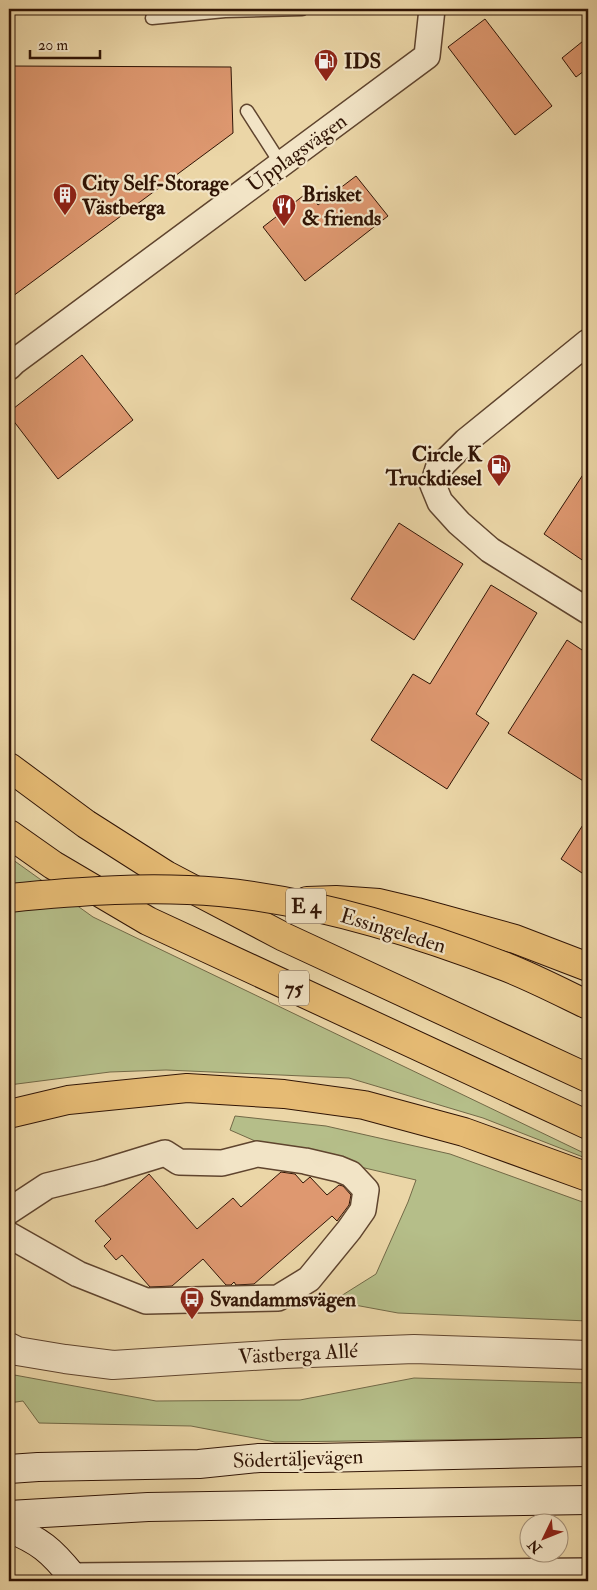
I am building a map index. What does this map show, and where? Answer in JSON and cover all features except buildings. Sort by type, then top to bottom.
[{"type":"highway","name":"75","points":[[9,767],[86,824],[166,875],[284,937],[580,1075]]},
{"type":"highway","name":"75","points":[[9,834],[53,865],[148,921],[588,1125]]},
{"type":"highway","name":"Essingeleden","points":[[9,898],[81,890],[151,889],[220,892],[288,902],[418,936],[507,968],[588,1005]]},
{"type":"highway","points":[[288,902],[336,900],[379,904],[514,939],[588,967]]},
{"type":"highway","points":[[9,1114],[68,1100],[187,1088],[284,1094],[364,1105],[454,1129],[588,1177]]},
{"type":"main road","name":"Västberga Allé","points":[[9,1347],[17,1351],[65,1359],[113,1364],[414,1349],[588,1355]]},
{"type":"main road","name":"Södertäljevägen","points":[[9,1469],[199,1464],[258,1458],[588,1452]]},
{"type":"main road","name":"Södertäljevägen","points":[[9,1515],[148,1507],[588,1500]]},
{"type":"main road","points":[[9,1528],[30,1537],[53,1553],[72,1579]]},
{"type":"street","name":"Upplagsvägen","points":[[9,367],[427,56],[432,9]]},
{"type":"street","points":[[588,342],[466,441],[438,469],[434,485],[440,502],[446,509],[490,550],[588,610]]},
{"type":"street","points":[[9,1211],[47,1186],[100,1173],[165,1153],[180,1162],[222,1164],[257,1154],[305,1161],[339,1169],[350,1174],[366,1190],[363,1210],[349,1230],[309,1279],[278,1298],[146,1301],[78,1274],[9,1235]]},
{"type":"street","points":[[72,1579],[344,1578],[588,1571]]},
{"type":"lane","points":[[152,18],[225,11],[302,9]]},
{"type":"lane","points":[[247,111],[282,164]]},
{"type":"green space","points":[[9,857],[93,917],[588,1155],[588,1159],[483,1118],[349,1078],[166,1070],[110,1072],[9,1085]]},
{"type":"green space","points":[[235,1116],[326,1126],[450,1154],[588,1204],[588,1321],[398,1313],[333,1301],[376,1274],[416,1180],[262,1144],[230,1130]]},
{"type":"green space","points":[[9,1374],[156,1401],[300,1400],[414,1378],[588,1383],[588,1438],[275,1442],[191,1426],[39,1423],[23,1401],[9,1403]]},
{"type":"place","name":"IDS","points":[[326,82]]},
{"type":"place","name":"City Self-Storage Västberga","points":[[65,216]]},
{"type":"place","name":"Brisket & friends","points":[[284,227]]},
{"type":"place","name":"Circle K Truckdiesel","points":[[499,487]]},
{"type":"place","name":"Svandammsvägen","points":[[192,1320]]}]
